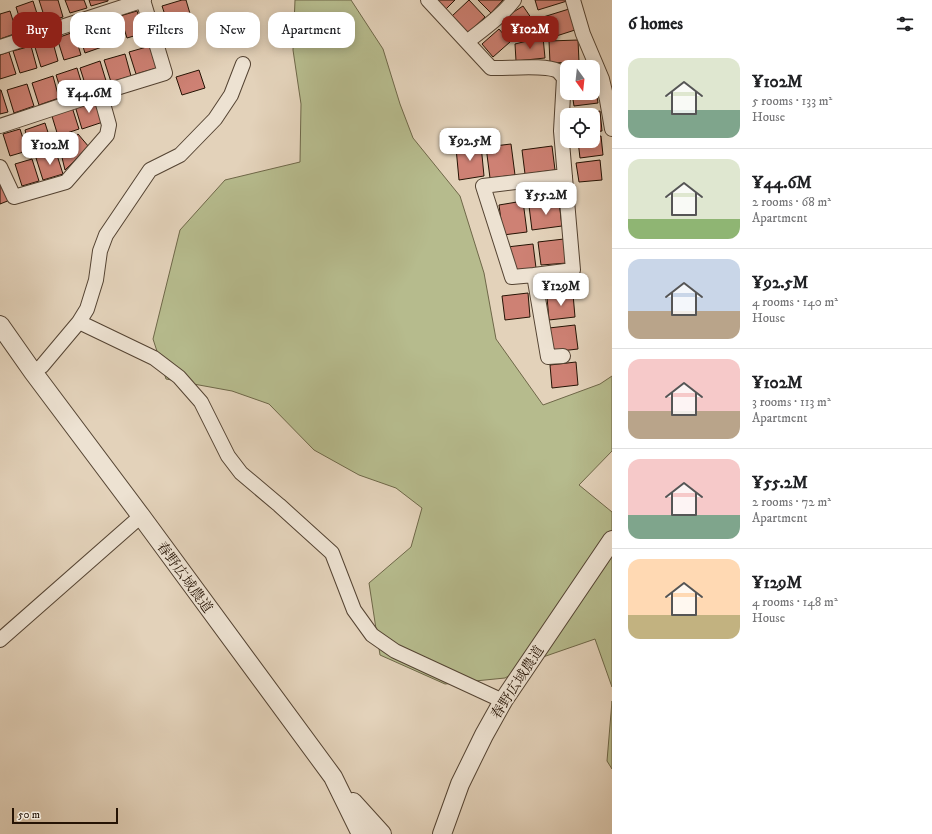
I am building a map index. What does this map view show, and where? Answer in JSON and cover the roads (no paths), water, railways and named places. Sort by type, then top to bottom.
[{"type":"street","points":[[0,47],[143,0],[165,73],[0,126]]},
{"type":"street","points":[[428,0],[492,68],[506,69],[540,67],[560,73]]},
{"type":"street","points":[[467,42],[493,22],[514,0]]},
{"type":"street","points":[[573,0],[592,60]]},
{"type":"street","points":[[33,372],[42,366],[79,322],[87,309],[96,280],[100,251],[106,235],[150,170],[180,155],[215,119],[231,95],[243,64]]},
{"type":"street","points":[[600,82],[607,100],[612,129]]},
{"type":"street","points":[[0,167],[14,197],[66,182],[106,135],[109,125],[100,93]]},
{"type":"street","points":[[564,100],[561,131],[565,176],[573,270],[512,277],[483,186],[565,176]]},
{"type":"street","points":[[534,275],[548,357],[563,356]]},
{"type":"street","points":[[79,322],[154,358],[179,377],[201,402],[228,456],[241,473],[332,553],[354,610],[372,635],[395,650],[503,701]]},
{"type":"street","name":"春野広域農道","points":[[0,325],[336,783],[361,834]]},
{"type":"street","points":[[0,640],[141,516]]},
{"type":"street","name":"春野広域農道","points":[[440,833],[460,784],[484,734],[503,701],[612,540]]},
{"type":"street","points":[[336,783],[382,834]]}]
